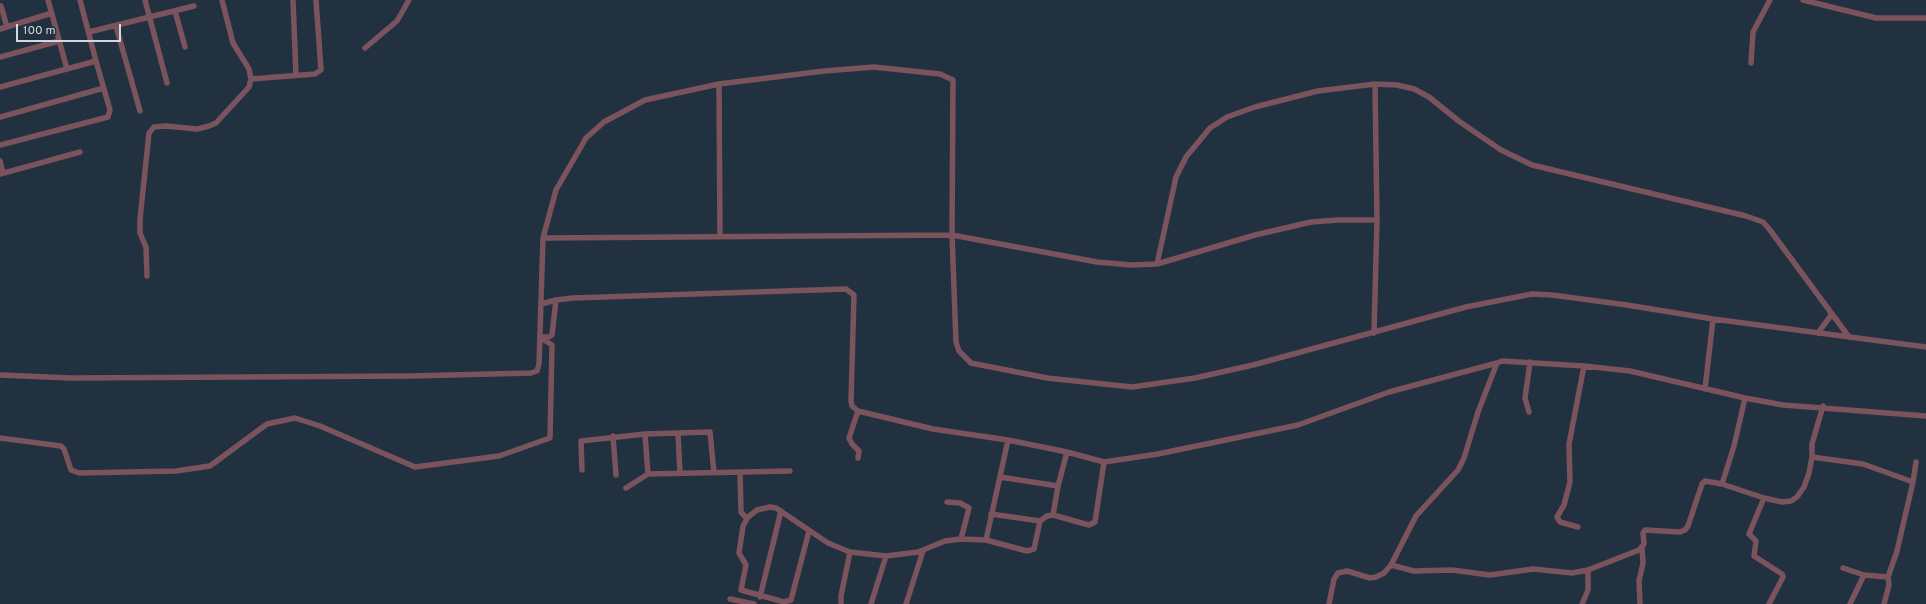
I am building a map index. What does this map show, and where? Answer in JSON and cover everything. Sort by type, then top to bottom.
[{"type":"street","points":[[48,0],[67,68]]},
{"type":"street","points":[[0,145],[108,117],[110,110],[80,0]]},
{"type":"street","points":[[145,0],[167,83]]},
{"type":"street","points":[[147,276],[146,247],[140,233],[140,219],[149,133],[154,127],[166,126],[197,129],[216,123],[250,86],[251,79],[249,69],[233,43],[222,0]]},
{"type":"street","points":[[293,0],[296,75]]},
{"type":"street","points":[[251,79],[315,74],[321,70],[316,0]]},
{"type":"street","points":[[365,48],[394,25],[409,0]]},
{"type":"street","points":[[1751,63],[1753,32],[1770,0]]},
{"type":"street","points":[[1803,0],[1876,18],[1926,18]]},
{"type":"street","points":[[1,6],[7,27]]},
{"type":"street","points":[[89,32],[194,6]]},
{"type":"street","points":[[175,11],[185,47]]},
{"type":"street","points":[[0,29],[52,13]]},
{"type":"street","points":[[116,26],[140,111]]},
{"type":"street","points":[[0,57],[59,41]]},
{"type":"street","points":[[0,87],[96,61]]},
{"type":"street","points":[[0,375],[79,378],[412,376],[531,373],[537,371],[541,337],[540,304],[543,238],[556,190],[564,173],[586,138],[604,122],[645,100],[719,84],[874,66],[940,74],[953,80],[952,235],[956,342],[959,351],[971,363],[1047,378],[1132,387],[1202,376],[1374,333],[1466,307],[1532,294],[1552,295],[1627,305],[1713,319],[1926,347]]},
{"type":"street","points":[[719,84],[720,236]]},
{"type":"street","points":[[1374,84],[1377,220],[1374,333]]},
{"type":"street","points":[[1157,264],[1176,177],[1186,157],[1210,128],[1227,118],[1261,105],[1318,92],[1374,84],[1397,84],[1414,89],[1429,97],[1460,122],[1501,150],[1532,165],[1746,216],[1763,222],[1849,337]]},
{"type":"street","points":[[0,117],[104,88]]},
{"type":"street","points":[[0,161],[2,173],[80,152]]},
{"type":"street","points":[[543,238],[952,235],[1096,262],[1131,265],[1157,264],[1255,235],[1311,222],[1377,220]]},
{"type":"street","points":[[540,304],[573,298],[846,289],[854,295],[851,401],[852,406],[858,411],[933,429],[1008,440],[1067,452],[1104,462],[1158,454],[1298,425],[1389,392],[1502,361],[1584,366],[1643,372],[1705,389],[1745,398],[1783,404],[1823,406],[1926,416]]},
{"type":"street","points":[[541,337],[549,338],[552,335],[556,300]]},
{"type":"street","points":[[1818,333],[1832,314]]},
{"type":"street","points":[[1705,389],[1713,319]]},
{"type":"street","points":[[0,438],[61,446],[71,470],[79,473],[176,471],[210,466],[267,424],[295,418],[320,426],[415,467],[499,456],[550,438],[552,345],[541,337]]},
{"type":"street","points":[[1529,412],[1525,398],[1530,362]]},
{"type":"street","points":[[1329,604],[1334,579],[1338,573],[1347,571],[1370,578],[1384,573],[1391,565],[1416,516],[1458,470],[1464,458],[1478,412],[1497,363]]},
{"type":"street","points":[[1578,527],[1560,522],[1557,517],[1564,505],[1570,482],[1569,444],[1584,366]]},
{"type":"street","points":[[1722,484],[1734,446],[1745,398]]},
{"type":"street","points":[[1640,604],[1639,581],[1643,563],[1642,548],[1645,530],[1680,532],[1685,530],[1688,526],[1702,484],[1711,481],[1764,498],[1782,502],[1791,501],[1797,497],[1804,487],[1812,458],[1812,444],[1823,406]]},
{"type":"street","points":[[858,411],[849,438],[852,444],[859,450],[858,458]]},
{"type":"street","points":[[582,470],[581,440],[613,436],[710,432],[714,473]]},
{"type":"street","points":[[678,433],[680,473]]},
{"type":"street","points":[[646,434],[648,474]]},
{"type":"street","points":[[613,436],[616,475]]},
{"type":"street","points":[[986,540],[1008,440]]},
{"type":"street","points":[[1053,515],[1058,486],[1067,452]]},
{"type":"street","points":[[1812,458],[1863,464],[1913,482]]},
{"type":"street","points":[[809,531],[791,600],[784,602],[744,592],[740,587],[746,565],[739,553],[744,526],[747,519],[757,510],[763,508],[776,508],[828,543],[850,552],[886,556],[923,551],[945,540],[961,539],[986,540],[1027,551],[1034,549],[1040,521],[1047,516],[1053,515],[1090,525],[1095,522],[1104,462]]},
{"type":"street","points":[[1884,604],[1889,585],[1888,577],[1897,551],[1913,482],[1916,462]]},
{"type":"street","points":[[740,472],[741,512],[747,519]]},
{"type":"street","points":[[626,488],[648,474],[790,472]]},
{"type":"street","points":[[1000,477],[1058,486]]},
{"type":"street","points":[[1764,498],[1749,534],[1756,542],[1754,556],[1782,574],[1783,577],[1769,604]]},
{"type":"street","points":[[947,502],[960,503],[969,508],[961,539]]},
{"type":"street","points":[[760,597],[781,511]]},
{"type":"street","points":[[991,514],[1040,521]]},
{"type":"street","points":[[1391,565],[1414,571],[1452,570],[1490,575],[1532,569],[1572,573],[1588,570],[1642,548]]},
{"type":"street","points":[[906,604],[923,551]]},
{"type":"street","points":[[841,604],[841,596],[850,552]]},
{"type":"street","points":[[872,604],[886,556]]},
{"type":"street","points":[[1843,568],[1864,575],[1888,577]]},
{"type":"street","points":[[1582,604],[1588,590],[1588,570]]},
{"type":"street","points":[[1850,604],[1864,575]]},
{"type":"street","points":[[730,599],[754,604]]}]
